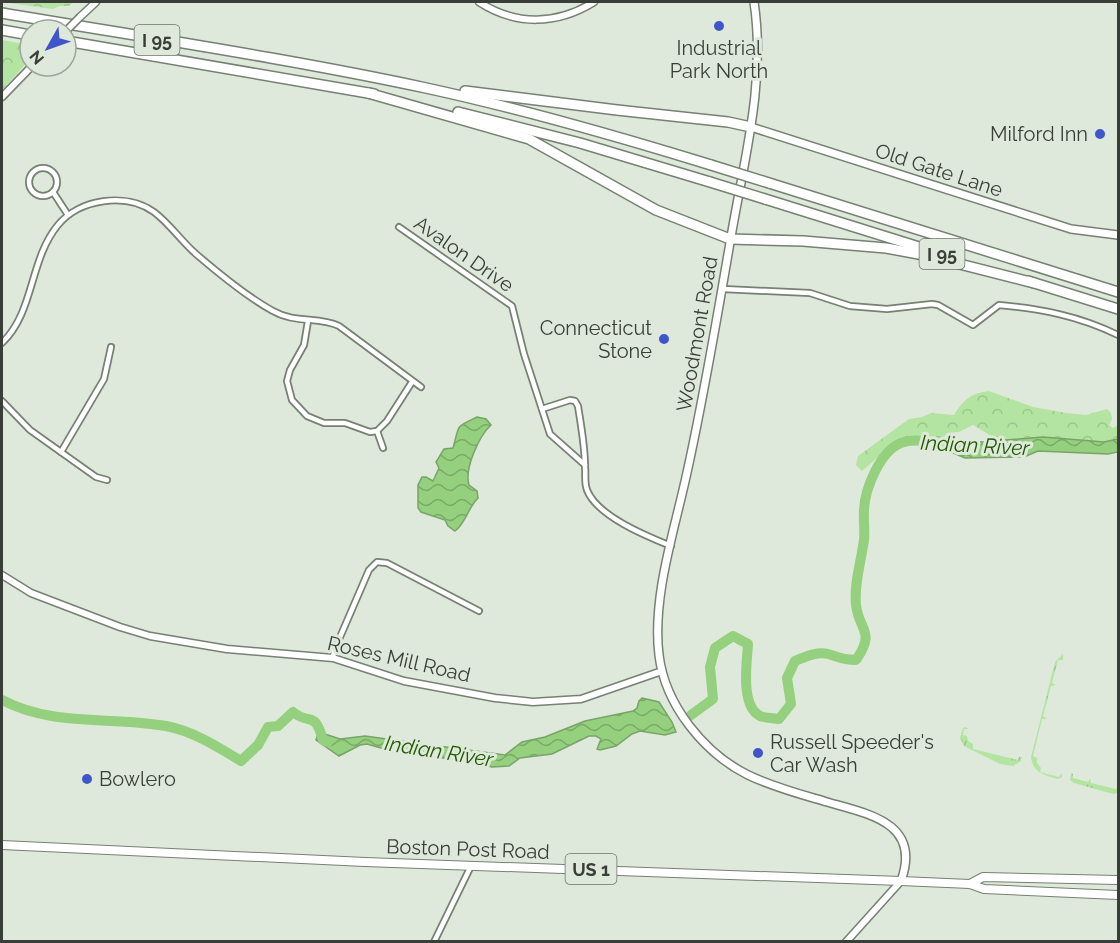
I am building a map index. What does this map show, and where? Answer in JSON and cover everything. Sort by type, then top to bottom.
[{"type":"highway","name":"I 95","points":[[2,14],[409,84],[563,121],[1119,292]]},
{"type":"highway","points":[[2,30],[18,33]]},
{"type":"highway","name":"I 95","points":[[78,43],[368,93],[532,130],[710,182],[1119,309]]},
{"type":"highway","points":[[409,84],[728,122],[751,127]]},
{"type":"highway","points":[[368,93],[529,139],[656,210],[730,239],[803,240],[886,248],[924,255],[1034,283]]},
{"type":"main road","name":"Woodmont Road","points":[[662,671],[658,645],[658,616],[703,399],[751,127],[758,47],[754,2]]},
{"type":"main road","name":"Old Gate Lane","points":[[751,127],[1071,229],[1119,235]]},
{"type":"main road","points":[[662,671],[671,694],[687,722],[706,745],[732,766],[772,785],[872,814],[891,826],[900,835],[905,850],[905,870],[901,881]]},
{"type":"main road","name":"Boston Post Road","points":[[2,845],[471,866],[970,884],[984,889],[1119,895]]},
{"type":"main road","name":"Boston Post Road","points":[[970,884],[983,877],[1119,880]]},
{"type":"main road","points":[[1029,877],[1029,890]]},
{"type":"street","points":[[78,19],[96,2]]},
{"type":"street","points":[[479,2],[512,18],[538,20],[565,16],[594,2]]},
{"type":"street","points":[[2,97],[20,78]]},
{"type":"street","points":[[43,168],[53,172],[58,182],[53,192],[43,196],[33,192],[29,182],[33,172],[43,168]]},
{"type":"street","points":[[53,192],[68,215]]},
{"type":"street","points":[[2,343],[10,335],[22,315],[48,239],[58,224],[68,215],[90,204],[106,200],[148,208],[168,224],[197,255],[263,305],[288,318],[328,322],[345,329],[421,387]]},
{"type":"street","name":"Avalon Drive","points":[[399,227],[512,306],[524,354],[550,434],[585,465]]},
{"type":"street","points":[[723,289],[810,292],[850,306],[887,309],[932,304],[938,305],[973,325],[999,305],[1018,307],[1080,318],[1119,335]]},
{"type":"street","points":[[308,321],[304,345],[288,376],[288,387],[292,400],[301,411],[318,421],[345,423],[365,430],[377,431],[387,421],[412,382]]},
{"type":"street","points":[[61,452],[104,380],[111,347]]},
{"type":"street","points":[[542,409],[570,400],[577,404],[586,487],[596,503],[639,534],[671,546]]},
{"type":"street","points":[[2,401],[30,430],[96,477],[107,480]]},
{"type":"street","points":[[377,431],[383,448]]},
{"type":"street","points":[[333,658],[369,570],[377,562],[387,563],[479,611]]},
{"type":"street","name":"Roses Mill Road","points":[[2,575],[31,593],[150,636],[227,649],[333,658],[404,681],[495,698],[533,702],[581,699],[662,671]]},
{"type":"street","points":[[434,942],[471,866]]},
{"type":"street","points":[[846,942],[901,881]]},
{"type":"green space","points":[[2,2],[73,2],[69,6],[59,6],[53,9]]},
{"type":"green space","points":[[2,40],[18,43],[18,72],[2,90]]},
{"type":"green space","points":[[989,391],[1033,407],[1066,413],[1086,415],[1107,409],[1112,419],[1109,425],[1113,428],[1118,425],[1118,439],[1104,442],[1043,437],[993,441],[988,434],[973,425],[959,432],[947,433],[937,447],[906,440],[877,458],[862,471],[856,465],[858,456],[909,419],[931,413],[954,415],[968,398],[977,393]]},
{"type":"green space","points":[[1063,654],[1063,660],[1058,660],[1052,683],[1056,685],[1051,686],[1043,716],[1047,719],[1042,719],[1033,756],[1037,758],[1040,772],[1034,767],[1031,757],[1055,662]]},
{"type":"green space","points":[[963,728],[969,729],[964,729],[963,735],[967,736],[968,741],[973,744],[973,749],[1018,760],[1022,757],[1021,761],[1013,766],[1000,764],[964,746],[960,738]]},
{"type":"green space","points":[[1041,772],[1059,777],[1062,773],[1062,777],[1058,779]]},
{"type":"green space","points":[[1071,773],[1073,778],[1088,782],[1090,778],[1091,783],[1116,789],[1118,785],[1118,793],[1113,794],[1074,783],[1070,780]]},
{"type":"water","points":[[477,417],[486,419],[491,425],[477,445],[469,470],[469,485],[477,491],[478,498],[455,531],[448,526],[445,520],[421,512],[418,508],[418,485],[422,477],[433,481],[439,468],[436,462],[444,449],[453,448],[459,428]]},
{"type":"water","points":[[1043,437],[1104,442],[1118,439],[1118,452],[1108,454],[1038,451],[1024,457],[965,458],[946,450],[952,441],[981,442]]},
{"type":"water","points":[[642,698],[659,702],[676,732],[665,735],[640,731],[616,746],[600,750],[597,749],[601,739],[589,736],[552,754],[520,758],[509,766],[492,767],[461,760],[398,753],[367,744],[360,745],[339,756],[316,740],[318,734],[322,733],[340,739],[365,736],[505,755],[522,742],[545,737],[585,721],[633,711]]},
{"type":"waterway","name":"Indian River","points":[[691,715],[713,699],[710,667],[715,648],[733,636],[748,644],[747,694],[754,711],[764,717],[779,719],[791,704],[787,678],[795,661],[820,653],[856,660],[866,637],[856,605],[864,542],[864,510],[867,491],[876,470],[888,452],[904,442],[926,441],[963,448]]},
{"type":"waterway","name":"Indian River","points":[[2,700],[41,714],[176,728],[205,740],[241,761],[258,745],[268,727],[278,726],[293,712],[314,721],[323,740],[328,742]]},
{"type":"place","name":"Industrial Park North","points":[[719,26]]},
{"type":"place","name":"Milford Inn","points":[[1100,134]]},
{"type":"place","name":"Connecticut Stone","points":[[664,339]]},
{"type":"place","name":"Russell Speeder's Car Wash","points":[[758,753]]},
{"type":"place","name":"Bowlero","points":[[87,779]]}]
